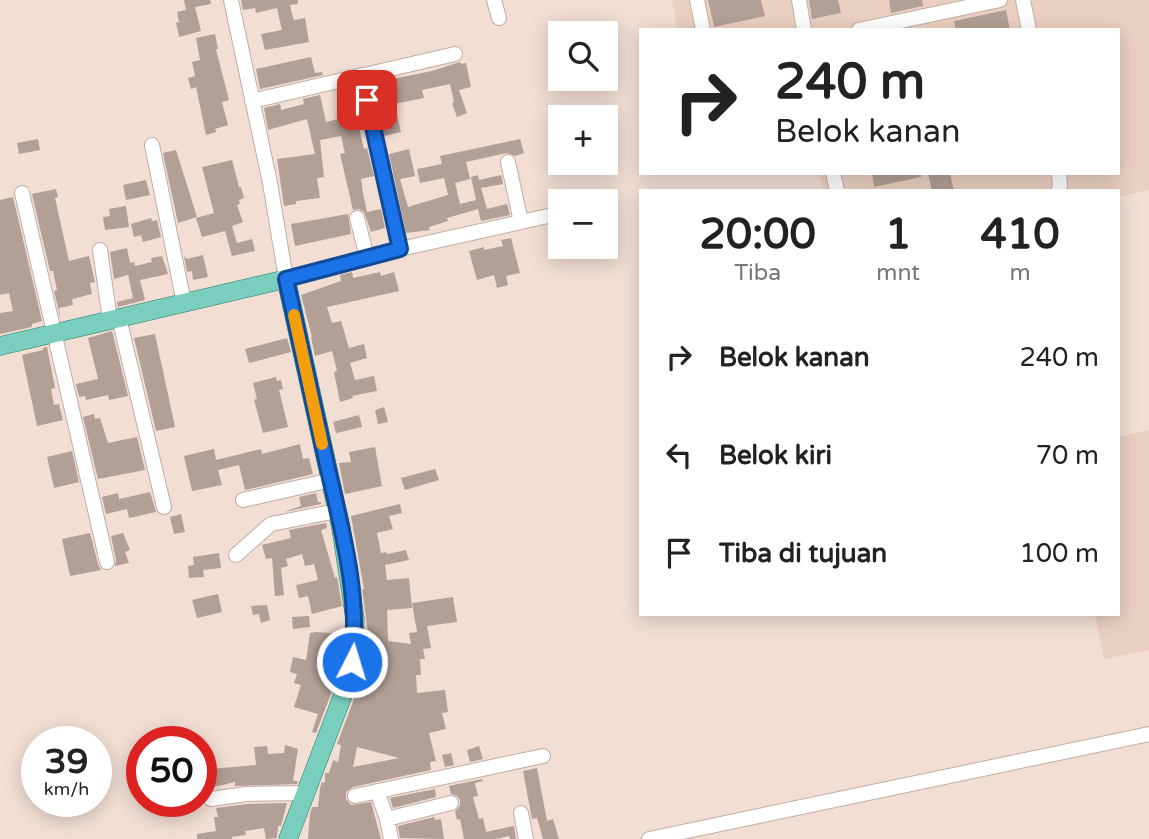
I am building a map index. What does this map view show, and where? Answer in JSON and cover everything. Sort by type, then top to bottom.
[{"type":"main road","points":[[0,346],[286,279],[331,480],[354,612],[354,647],[343,695],[288,839]]},
{"type":"street","points":[[231,0],[270,183],[286,279],[400,249],[548,216]]},
{"type":"street","points":[[494,0],[499,18]]},
{"type":"street","points":[[697,0],[703,28]]},
{"type":"street","points":[[799,0],[804,28]]},
{"type":"street","points":[[868,28],[1000,0]]},
{"type":"street","points":[[1023,0],[1029,28]]},
{"type":"street","points":[[251,101],[455,54]]},
{"type":"street","points":[[361,75],[400,249]]},
{"type":"street","points":[[152,145],[184,303]]},
{"type":"street","points":[[508,162],[521,222]]},
{"type":"street","points":[[22,193],[52,334],[107,562]]},
{"type":"street","points":[[358,218],[367,257]]},
{"type":"street","points":[[100,250],[114,319],[164,507]]},
{"type":"street","points":[[243,500],[331,480]]},
{"type":"street","points":[[236,555],[271,524],[337,511]]},
{"type":"street","points":[[649,839],[1149,734]]},
{"type":"street","points":[[355,796],[543,756]]},
{"type":"street","points":[[377,791],[391,839]]},
{"type":"street","points":[[217,798],[246,794],[306,793]]},
{"type":"street","points":[[387,819],[451,803]]},
{"type":"street","points":[[520,813],[526,839]]},
{"type":"shaded area","points":[[672,0],[1149,0],[1149,190],[1120,197],[1120,189],[823,189],[820,175],[1120,175],[1120,28],[677,28]]},
{"type":"shaded area","points":[[1149,430],[1149,650],[1104,659],[1095,616],[1120,616],[1120,437]]},
{"type":"building","points":[[184,0],[210,0],[211,4],[195,7],[201,31],[179,37],[177,12],[186,10]]},
{"type":"building","points":[[241,0],[298,0],[298,4],[290,5],[292,14],[294,20],[305,18],[309,42],[265,50],[261,34],[282,30],[277,8],[256,13],[255,8],[243,10]]},
{"type":"building","points":[[708,0],[761,0],[765,16],[714,27]]},
{"type":"building","points":[[809,0],[838,0],[841,13],[812,19]]},
{"type":"building","points":[[889,0],[922,0],[923,6],[891,13]]},
{"type":"building","points":[[1006,10],[1010,28],[956,28],[954,21]]},
{"type":"building","points":[[215,34],[216,49],[229,100],[222,102],[228,125],[206,135],[196,87],[191,89],[188,78],[195,76],[192,62],[200,60],[196,38]]},
{"type":"building","points":[[311,57],[315,73],[322,72],[323,75],[260,89],[256,69]]},
{"type":"building","points":[[460,62],[466,63],[471,87],[459,90],[467,113],[457,117],[450,84],[422,90],[424,98],[394,104],[401,132],[384,136],[373,83],[432,71]]},
{"type":"building","points":[[354,87],[362,125],[359,128],[374,176],[361,179],[367,212],[381,209],[385,228],[371,232],[364,212],[353,210],[340,154],[345,153],[341,136],[320,140],[324,177],[317,178],[320,198],[296,201],[296,204],[284,206],[277,159],[315,154],[307,119],[268,130],[264,108],[280,104],[281,110],[304,104],[303,99],[320,95],[326,122],[350,116],[344,90]]},
{"type":"building","points":[[38,139],[40,150],[19,154],[17,143]]},
{"type":"building","points":[[520,139],[524,153],[515,156],[507,153],[466,162],[470,179],[455,183],[460,204],[476,200],[471,177],[478,175],[479,180],[501,175],[503,184],[481,188],[487,209],[507,204],[510,215],[481,221],[478,209],[447,218],[448,221],[429,227],[430,230],[406,233],[389,154],[409,149],[415,176],[400,179],[408,207],[448,195],[444,178],[420,183],[417,169],[442,164],[440,156]]},
{"type":"building","points":[[176,150],[197,217],[178,223],[163,153]]},
{"type":"building","points":[[232,160],[244,198],[239,200],[240,204],[237,205],[243,222],[232,226],[237,243],[252,239],[255,251],[232,256],[225,231],[202,237],[196,218],[214,213],[202,167]]},
{"type":"building","points":[[872,175],[921,175],[921,177],[874,187]]},
{"type":"building","points":[[928,175],[950,175],[954,189],[932,189]]},
{"type":"building","points":[[146,180],[150,195],[126,200],[123,185]]},
{"type":"building","points":[[56,189],[58,197],[55,198],[69,261],[89,256],[95,282],[90,283],[92,294],[72,299],[73,305],[59,308],[61,320],[54,291],[57,290],[53,271],[50,271],[32,194]]},
{"type":"building","points":[[13,197],[42,321],[32,324],[32,327],[0,334],[0,313],[13,311],[9,293],[0,295],[0,200]]},
{"type":"building","points":[[126,206],[129,227],[105,230],[103,217],[110,216],[109,209]]},
{"type":"building","points":[[348,214],[351,234],[295,246],[291,224]]},
{"type":"building","points":[[151,218],[152,221],[157,220],[161,237],[143,242],[141,235],[134,237],[131,224]]},
{"type":"building","points":[[511,238],[520,273],[506,276],[508,285],[497,288],[494,275],[477,280],[469,251],[503,246],[501,240]]},
{"type":"building","points":[[127,248],[130,263],[134,262],[135,266],[152,262],[151,258],[162,256],[168,274],[140,280],[145,300],[118,307],[117,302],[133,298],[128,275],[114,279],[110,252]]},
{"type":"building","points":[[203,255],[208,277],[193,280],[192,271],[187,272],[184,256],[187,259]]},
{"type":"building","points":[[352,272],[353,278],[394,272],[399,291],[327,307],[332,323],[341,321],[349,348],[364,344],[367,358],[350,363],[355,380],[374,376],[377,391],[352,396],[353,398],[340,402],[332,351],[315,356],[301,295],[341,281],[340,275]]},
{"type":"building","points":[[112,331],[128,396],[109,400],[108,395],[86,400],[85,396],[79,397],[76,384],[98,379],[88,338]]},
{"type":"building","points":[[155,334],[175,427],[156,431],[134,338]]},
{"type":"building","points":[[287,338],[291,352],[249,363],[245,349]]},
{"type":"building","points":[[47,347],[55,388],[51,389],[54,405],[59,404],[63,420],[37,426],[22,355]]},
{"type":"building","points":[[276,377],[277,381],[281,380],[283,389],[279,390],[288,427],[263,433],[254,400],[257,399],[253,383]]},
{"type":"building","points":[[384,407],[388,422],[378,424],[375,410]]},
{"type":"building","points":[[94,414],[95,419],[100,418],[108,443],[137,437],[145,470],[98,479],[83,417]]},
{"type":"building","points":[[359,415],[362,427],[336,433],[333,422]]},
{"type":"building","points":[[300,444],[303,459],[309,458],[313,474],[245,490],[239,465],[218,470],[222,485],[192,491],[184,456],[214,449],[216,460],[261,449],[262,454]]},
{"type":"building","points":[[375,447],[382,486],[345,494],[339,463],[351,462],[349,452]]},
{"type":"building","points":[[72,451],[79,482],[54,488],[47,457]]},
{"type":"building","points":[[435,469],[439,480],[405,490],[401,478]]},
{"type":"building","points":[[150,492],[156,512],[129,518],[127,509],[106,514],[102,497],[118,493],[119,499]]},
{"type":"building","points":[[316,493],[321,504],[284,512],[301,506],[299,497]]},
{"type":"building","points":[[400,504],[402,513],[389,516],[393,529],[377,533],[381,553],[406,550],[409,560],[385,565],[387,580],[409,578],[412,608],[387,610],[388,641],[411,644],[409,633],[417,632],[412,603],[453,597],[457,622],[427,626],[431,648],[423,649],[425,659],[420,659],[421,675],[416,675],[417,693],[445,690],[448,712],[442,713],[446,729],[429,733],[436,761],[430,762],[431,770],[353,787],[346,792],[346,799],[351,805],[371,802],[381,839],[308,839],[312,807],[318,807],[325,773],[329,773],[333,760],[338,762],[341,745],[337,744],[354,699],[367,650],[364,650],[365,633],[368,632],[364,589],[351,516]],"holes":[[[357,747],[399,758],[353,767]]]},
{"type":"building","points":[[181,514],[185,532],[174,534],[170,517]]},
{"type":"building","points":[[326,523],[327,528],[321,530],[335,578],[337,577],[342,606],[312,614],[308,596],[299,598],[296,585],[318,580],[314,564],[305,566],[302,554],[286,559],[288,566],[281,568],[284,595],[275,596],[272,558],[266,559],[262,545],[291,538],[289,530]]},
{"type":"building","points":[[90,533],[101,570],[70,576],[62,539]]},
{"type":"building","points":[[123,533],[130,550],[125,552],[129,563],[115,566],[111,536]]},
{"type":"building","points":[[219,553],[221,568],[203,570],[204,577],[189,578],[188,566],[194,565],[193,557]]},
{"type":"building","points":[[218,594],[222,612],[197,618],[192,600]]},
{"type":"building","points":[[267,605],[270,620],[261,623],[259,614],[253,615],[251,606]]},
{"type":"building","points":[[309,616],[310,627],[293,629],[292,617]]},
{"type":"building","points":[[310,633],[343,634],[341,660],[316,733],[312,732],[318,714],[294,707],[301,685],[294,683],[297,674],[290,672],[293,657],[306,660]]},
{"type":"building","points":[[285,745],[298,749],[293,781],[298,781],[297,784],[235,786],[235,782],[217,786],[217,768],[256,765],[254,747],[267,746],[268,754],[284,753]]},
{"type":"building","points":[[479,746],[483,759],[470,762],[467,750]]},
{"type":"building","points":[[451,753],[454,765],[445,767],[442,755]]},
{"type":"building","points":[[537,768],[547,821],[553,819],[559,839],[543,839],[537,818],[532,819],[523,771]]},
{"type":"building","points":[[482,779],[483,781],[475,783],[478,796],[473,797],[486,832],[514,826],[516,839],[510,839],[509,836],[496,839],[464,839],[460,819],[457,820],[455,811],[460,806],[460,800],[451,794],[449,786]]},
{"type":"building","points":[[435,789],[436,797],[393,808],[390,798]]},
{"type":"building","points":[[287,803],[281,826],[278,826],[277,838],[266,839],[264,828],[245,831],[246,835],[232,839],[197,839],[197,834],[216,831],[214,817],[218,817],[217,808]]},
{"type":"building","points":[[434,817],[435,820],[441,819],[444,839],[400,838],[398,826]]},
{"type":"slow traffic","points":[[294,315],[322,444]]},
{"type":"route","points":[[352,662],[355,619],[349,573],[286,279],[400,249],[367,100]]}]
